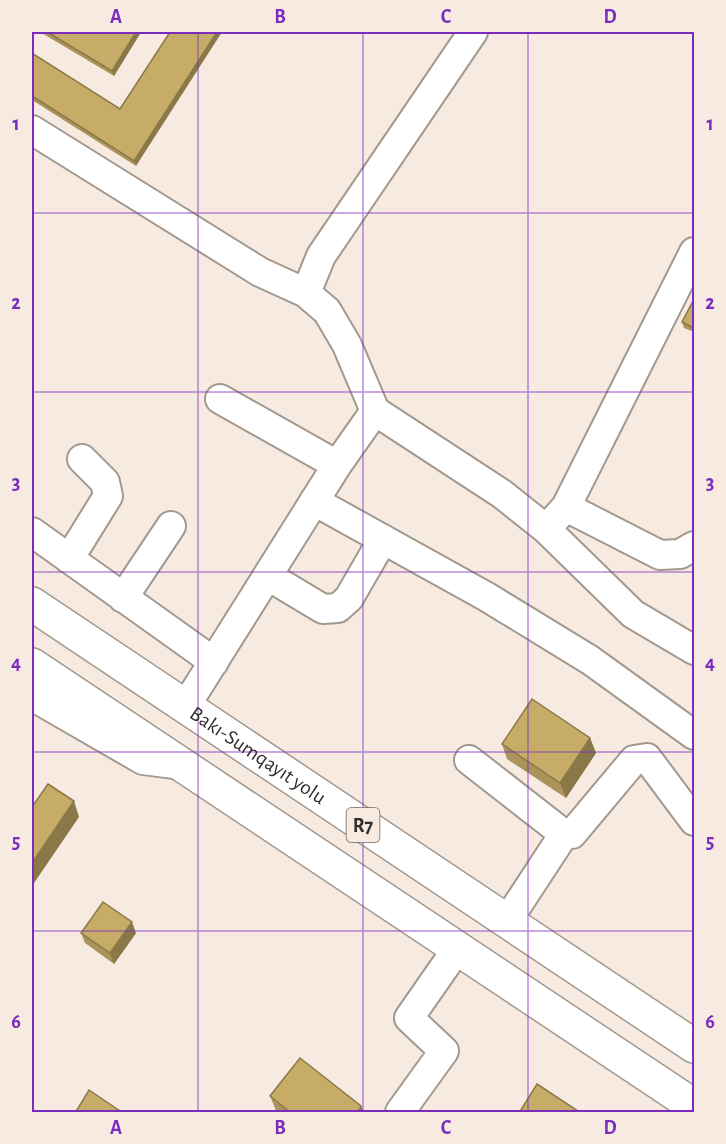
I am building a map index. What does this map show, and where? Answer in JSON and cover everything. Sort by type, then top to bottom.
[{"type":"highway","name":"Bakı-Sumqayıt yolu","points":[[32,604],[694,1046]]},
{"type":"highway","name":"R7","points":[[32,665],[694,1106]]},
{"type":"lane","points":[[306,293],[321,256],[473,32]]},
{"type":"lane","points":[[32,130],[260,272],[306,293],[327,311],[347,345],[375,411],[502,494],[546,529],[633,614],[694,650]]},
{"type":"lane","points":[[546,529],[566,507],[694,252]]},
{"type":"lane","points":[[220,399],[337,465]]},
{"type":"lane","points":[[185,707],[337,465],[375,411]]},
{"type":"lane","points":[[69,559],[108,496],[105,482],[82,459]]},
{"type":"lane","points":[[315,501],[487,597],[580,655],[694,735]]},
{"type":"lane","points":[[566,507],[660,555],[680,554],[694,546]]},
{"type":"lane","points":[[123,598],[171,526]]},
{"type":"lane","points":[[32,532],[214,662]]},
{"type":"lane","points":[[268,576],[323,609],[338,608],[349,598],[383,539]]},
{"type":"lane","points":[[32,696],[143,760],[182,765]]},
{"type":"lane","points":[[469,760],[564,834],[572,834],[634,760],[641,757],[647,758],[694,821]]},
{"type":"lane","points":[[507,921],[564,834]]},
{"type":"lane","points":[[400,1113],[444,1051],[409,1018],[457,949]]},
{"type":"building","points":[[47,32],[136,32],[112,71]]},
{"type":"building","points":[[170,32],[217,32],[134,161],[32,96],[32,53],[120,109]]},
{"type":"building","points":[[694,299],[694,328],[682,322]]},
{"type":"building","points":[[532,699],[590,738],[560,783],[502,744]]},
{"type":"building","points":[[48,784],[74,801],[32,863],[32,807]]},
{"type":"building","points":[[103,902],[132,922],[110,953],[81,933]]},
{"type":"building","points":[[300,1058],[361,1106],[357,1113],[291,1113],[270,1096]]},
{"type":"building","points":[[537,1084],[581,1113],[519,1113]]},
{"type":"building","points":[[89,1090],[123,1113],[75,1113]]}]
